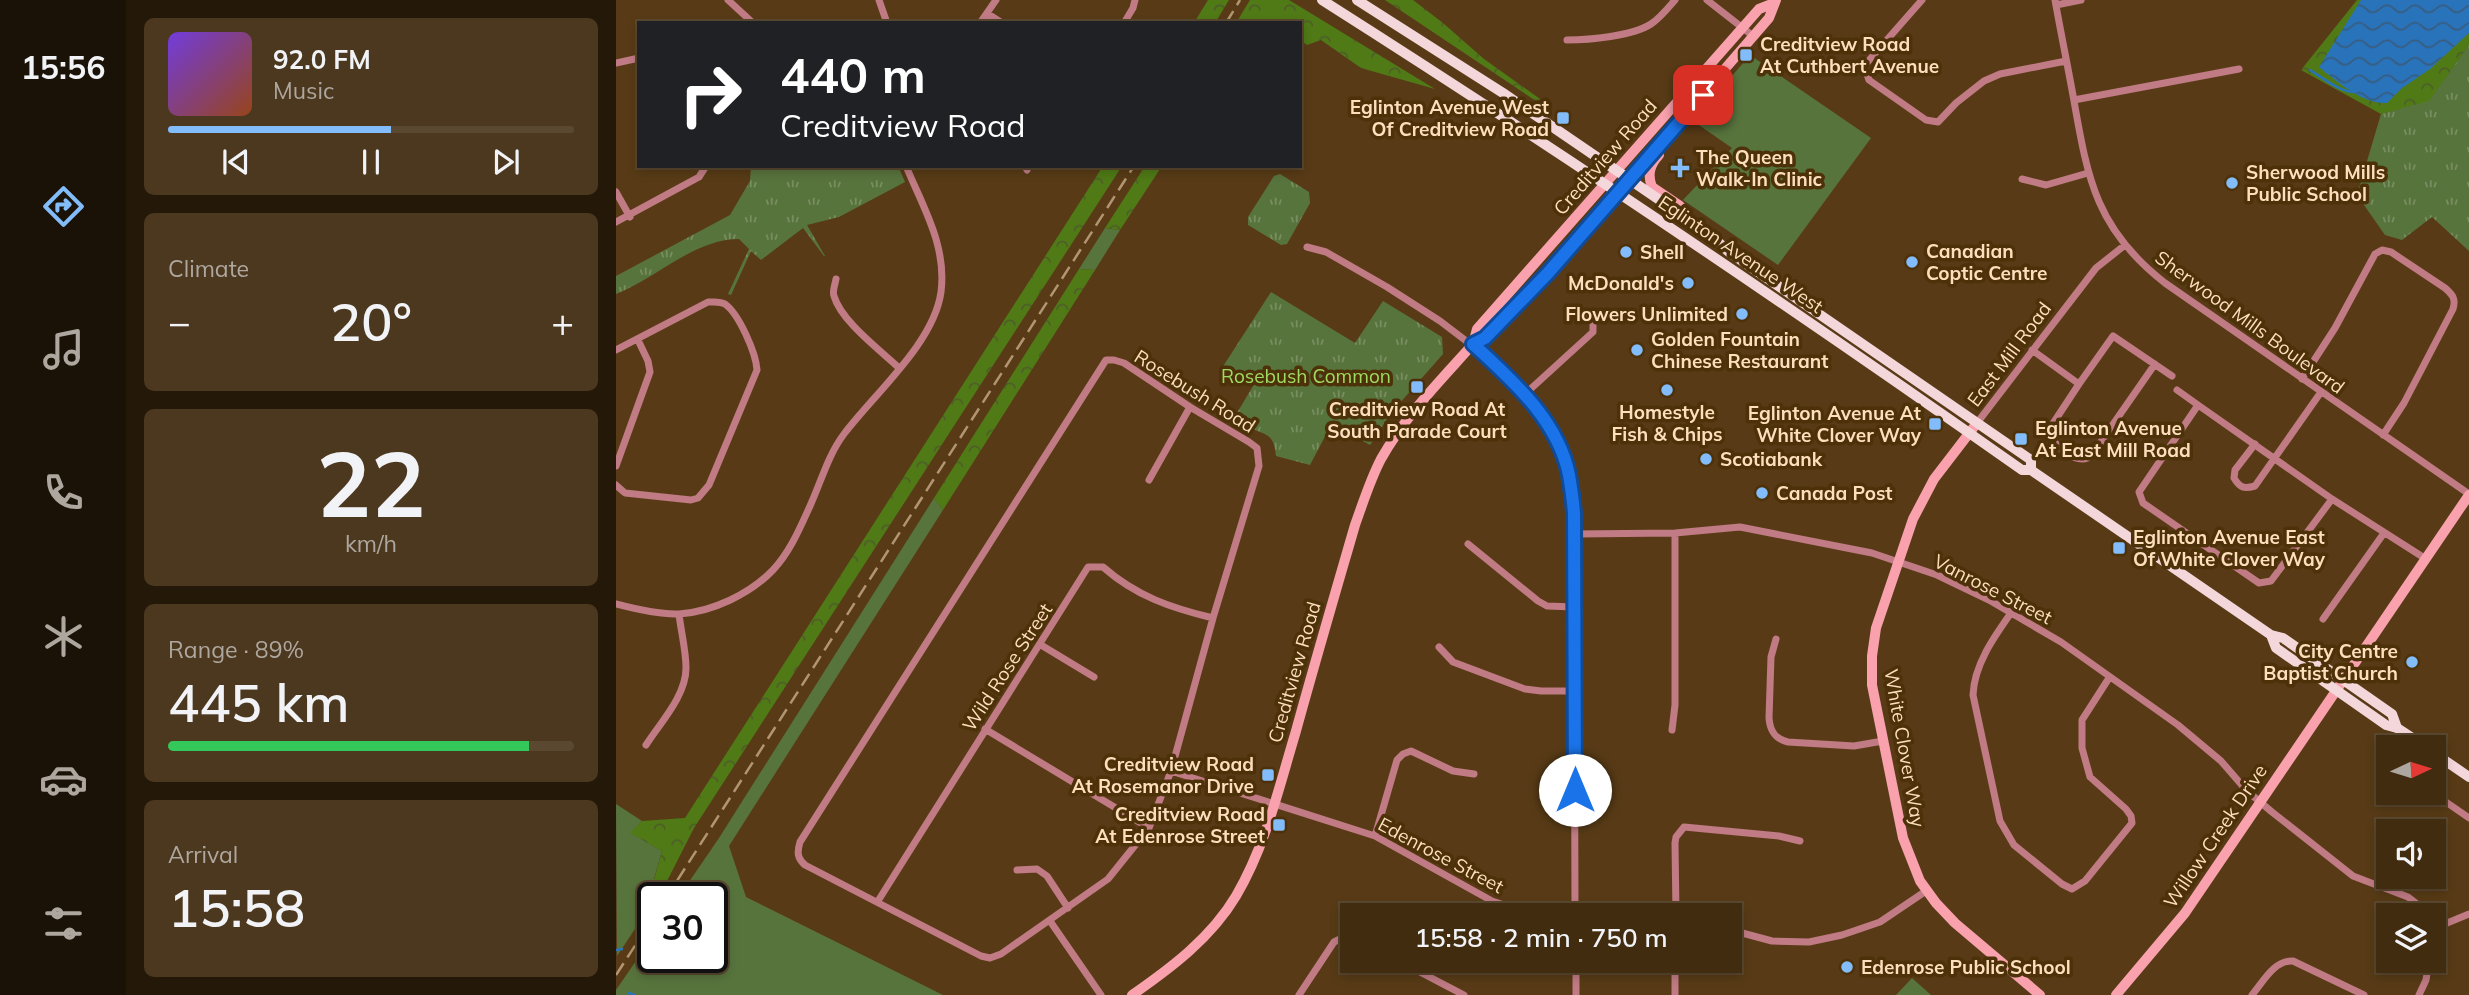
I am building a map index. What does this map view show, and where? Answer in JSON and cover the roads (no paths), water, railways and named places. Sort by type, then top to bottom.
[{"type":"main road","name":"Eglinton Avenue West","points":[[1322,0],[1477,98],[1618,192],[1833,337],[2022,470],[2031,470],[2271,635],[2283,638],[2392,714],[2397,728]]},
{"type":"main road","name":"Eglinton Avenue West","points":[[1357,0],[1503,93],[1708,233],[1729,252],[2031,460],[2031,470]]},
{"type":"main road","name":"Creditview Road","points":[[1473,344],[1476,330],[1604,183],[1759,9],[1775,1]]},
{"type":"main road","name":"Creditview Road","points":[[1132,995],[1187,954],[1210,930],[1235,898],[1259,850],[1275,804],[1355,525],[1370,482],[1382,458],[1411,414],[1473,344],[1485,338],[1530,292],[1754,36],[1769,18],[1775,1]]},
{"type":"main road","points":[[1679,122],[1675,136],[1653,162],[1649,173],[1652,187],[1680,206],[1680,214]]},
{"type":"main road","name":"White Clover Way","points":[[1977,422],[1940,470],[1922,499],[1876,628],[1872,685],[1907,851],[1926,891],[1955,923],[2040,995]]},
{"type":"main road","name":"Willow Creek Drive","points":[[2116,995],[2185,913],[2469,494]]},
{"type":"main road","name":"Eglinton Avenue West","points":[[2271,635],[2276,648],[2386,725],[2408,735]]},
{"type":"main road","points":[[2446,762],[2469,778]]},
{"type":"street","points":[[728,0],[751,21]]},
{"type":"street","points":[[879,0],[886,21]]},
{"type":"street","points":[[982,21],[996,0]]},
{"type":"street","points":[[1125,21],[1135,0]]},
{"type":"street","points":[[1567,40],[1586,40],[1642,29],[1657,20],[1675,0]]},
{"type":"street","points":[[1707,0],[1754,36]]},
{"type":"street","points":[[1922,0],[1864,66],[1869,80],[1926,120],[1938,122],[1968,92],[2000,74],[2066,61]]},
{"type":"street","points":[[2055,2],[2081,0]]},
{"type":"street","name":"Sherwood Mills Boulevard","points":[[2055,2],[2088,173],[2114,230],[2125,245],[2141,264],[2165,283],[2469,494]]},
{"type":"street","points":[[988,14],[999,21]]},
{"type":"street","points":[[616,63],[637,58]]},
{"type":"street","points":[[2074,100],[2239,69]]},
{"type":"street","points":[[616,222],[630,217],[699,177],[704,168]]},
{"type":"street","points":[[616,604],[679,614],[707,608],[733,599],[773,570],[792,544],[841,439],[923,339],[934,320],[941,293],[941,254],[908,168]]},
{"type":"street","points":[[2022,179],[2046,185],[2088,173]]},
{"type":"street","points":[[616,192],[630,217]]},
{"type":"street","name":"East Mill Road","points":[[1977,422],[2096,268],[2125,245]]},
{"type":"street","points":[[1307,247],[1326,252],[1414,304],[1473,344],[1524,395],[1551,430],[1563,456],[1571,486],[1574,534],[1575,903]]},
{"type":"street","points":[[2302,379],[2335,328],[2375,254],[2382,250],[2391,252],[2445,288],[2453,295],[2453,309],[2404,403],[2383,435]]},
{"type":"street","points":[[836,279],[833,294],[841,310],[899,368]]},
{"type":"street","points":[[616,350],[708,302],[717,301],[725,304],[733,313],[754,351],[757,370],[709,485],[698,498],[691,500],[625,493],[616,485]]},
{"type":"street","points":[[1524,395],[1593,332],[1593,320],[1586,313]]},
{"type":"street","points":[[2155,365],[2085,461],[2078,460],[2052,441],[2049,436],[2050,428],[2113,336],[2172,376]]},
{"type":"street","points":[[616,466],[650,372],[638,340]]},
{"type":"street","points":[[2032,350],[2079,384]]},
{"type":"street","name":"Rosebush Road","points":[[1106,360],[1124,363],[1190,407],[1257,448],[1259,466],[1171,771],[1149,828],[1108,880],[1001,954],[990,958],[981,956],[799,860],[800,842],[1106,360]]},
{"type":"street","points":[[2178,390],[2332,499],[2426,559]]},
{"type":"street","points":[[2255,444],[2235,470],[2234,478],[2238,486],[2255,486],[2320,392]]},
{"type":"street","points":[[2198,405],[2138,492],[2143,503],[2259,583],[2265,583],[2271,581],[2332,499]]},
{"type":"street","points":[[1149,480],[1190,407]]},
{"type":"street","name":"Vanrose Street","points":[[1574,534],[1675,533],[1740,527],[1834,544],[1898,561],[1937,575],[1989,600],[2062,642],[2178,725],[2221,761],[2260,802],[2353,876],[2408,897],[2416,903]]},
{"type":"street","points":[[1672,730],[1675,705],[1675,533]]},
{"type":"street","points":[[2323,619],[2384,533]]},
{"type":"street","points":[[1468,544],[1538,601],[1547,606],[1574,607]]},
{"type":"street","name":"Wild Rose Street","points":[[878,901],[985,729],[1041,645],[1088,566],[1103,567],[1158,603],[1213,618]]},
{"type":"street","points":[[646,745],[677,698],[684,682],[685,658],[679,614]]},
{"type":"street","points":[[2011,614],[1978,668],[1973,695],[2000,821],[2014,845],[2072,889],[2085,881],[2132,823],[2126,809],[2090,777],[2082,748],[2082,720],[2109,678]]},
{"type":"street","points":[[1776,639],[1771,657],[1769,718],[1769,727],[1774,735],[1788,742],[1854,746],[1882,741]]},
{"type":"street","points":[[1041,645],[1094,677]]},
{"type":"street","points":[[1439,647],[1453,662],[1525,689],[1575,691]]},
{"type":"street","points":[[985,729],[1149,828]]},
{"type":"street","points":[[1375,836],[1397,760],[1403,754],[1411,751],[1452,771],[1474,774]]},
{"type":"street","name":"Edenrose Street","points":[[1171,771],[1375,836],[1498,903]]},
{"type":"street","points":[[2446,802],[2469,818]]},
{"type":"street","points":[[1676,903],[1675,843],[1684,827],[1779,835],[1800,841]]},
{"type":"street","points":[[1017,870],[1037,869],[1047,876],[1068,908]]},
{"type":"street","points":[[1742,933],[1772,941],[1809,942],[1842,935],[1880,922],[1926,891]]},
{"type":"street","points":[[2446,924],[2469,914]]},
{"type":"street","points":[[1050,921],[1101,995]]},
{"type":"street","points":[[1300,995],[1334,942],[1340,938]]},
{"type":"street","points":[[2252,995],[2278,963],[2285,961],[2293,961],[2364,995]]},
{"type":"street","points":[[1422,973],[1464,995]]},
{"type":"street","points":[[1576,973],[1576,995]]},
{"type":"street","points":[[1675,973],[1675,995]]},
{"type":"street","points":[[2419,995],[2427,973]]},
{"type":"water","points":[[2361,0],[2469,0],[2469,33],[2387,103],[2378,103],[2351,91],[2319,67]]},
{"type":"waterway","points":[[2310,70],[2338,88],[2356,92]]},
{"type":"waterway","points":[[616,950],[622,949]]},
{"type":"waterway","points":[[629,993],[634,995]]},
{"type":"railway","points":[[1227,21],[1240,0]]},
{"type":"railway","points":[[676,882],[1133,168]]},
{"type":"railway","points":[[616,975],[637,943]]},
{"type":"place","name":"Creditview Road At Cuthbert Avenue","points":[[1746,55]]},
{"type":"place","name":"Eglinton Avenue West Of Creditview Road","points":[[1563,118]]},
{"type":"place","name":"The Queen Walk-In Clinic","points":[[1680,168]]},
{"type":"place","name":"Sherwood Mills Public School","points":[[2232,183]]},
{"type":"place","name":"Shell","points":[[1626,252]]},
{"type":"place","name":"Canadian Coptic Centre","points":[[1912,262]]},
{"type":"place","name":"McDonald's","points":[[1688,283]]},
{"type":"place","name":"Flowers Unlimited","points":[[1742,314]]},
{"type":"place","name":"Golden Fountain Chinese Restaurant","points":[[1637,350]]},
{"type":"place","name":"Creditview Road At South Parade Court","points":[[1417,387]]},
{"type":"place","name":"Homestyle Fish & Chips","points":[[1667,390]]},
{"type":"place","name":"Eglinton Avenue At White Clover Way","points":[[1935,424]]},
{"type":"place","name":"Eglinton Avenue At East Mill Road","points":[[2021,439]]},
{"type":"place","name":"Scotiabank","points":[[1706,459]]},
{"type":"place","name":"Canada Post","points":[[1762,493]]},
{"type":"place","name":"Eglinton Avenue East Of White Clover Way","points":[[2119,548]]},
{"type":"place","name":"City Centre Baptist Church","points":[[2412,662]]},
{"type":"place","name":"Creditview Road At Rosemanor Drive","points":[[1268,775]]},
{"type":"place","name":"Creditview Road At Edenrose Street","points":[[1279,825]]},
{"type":"place","name":"Edenrose Public School","points":[[1847,967]]},
{"type":"park label","name":"Rosebush Common","points":[[1306,376]]}]
